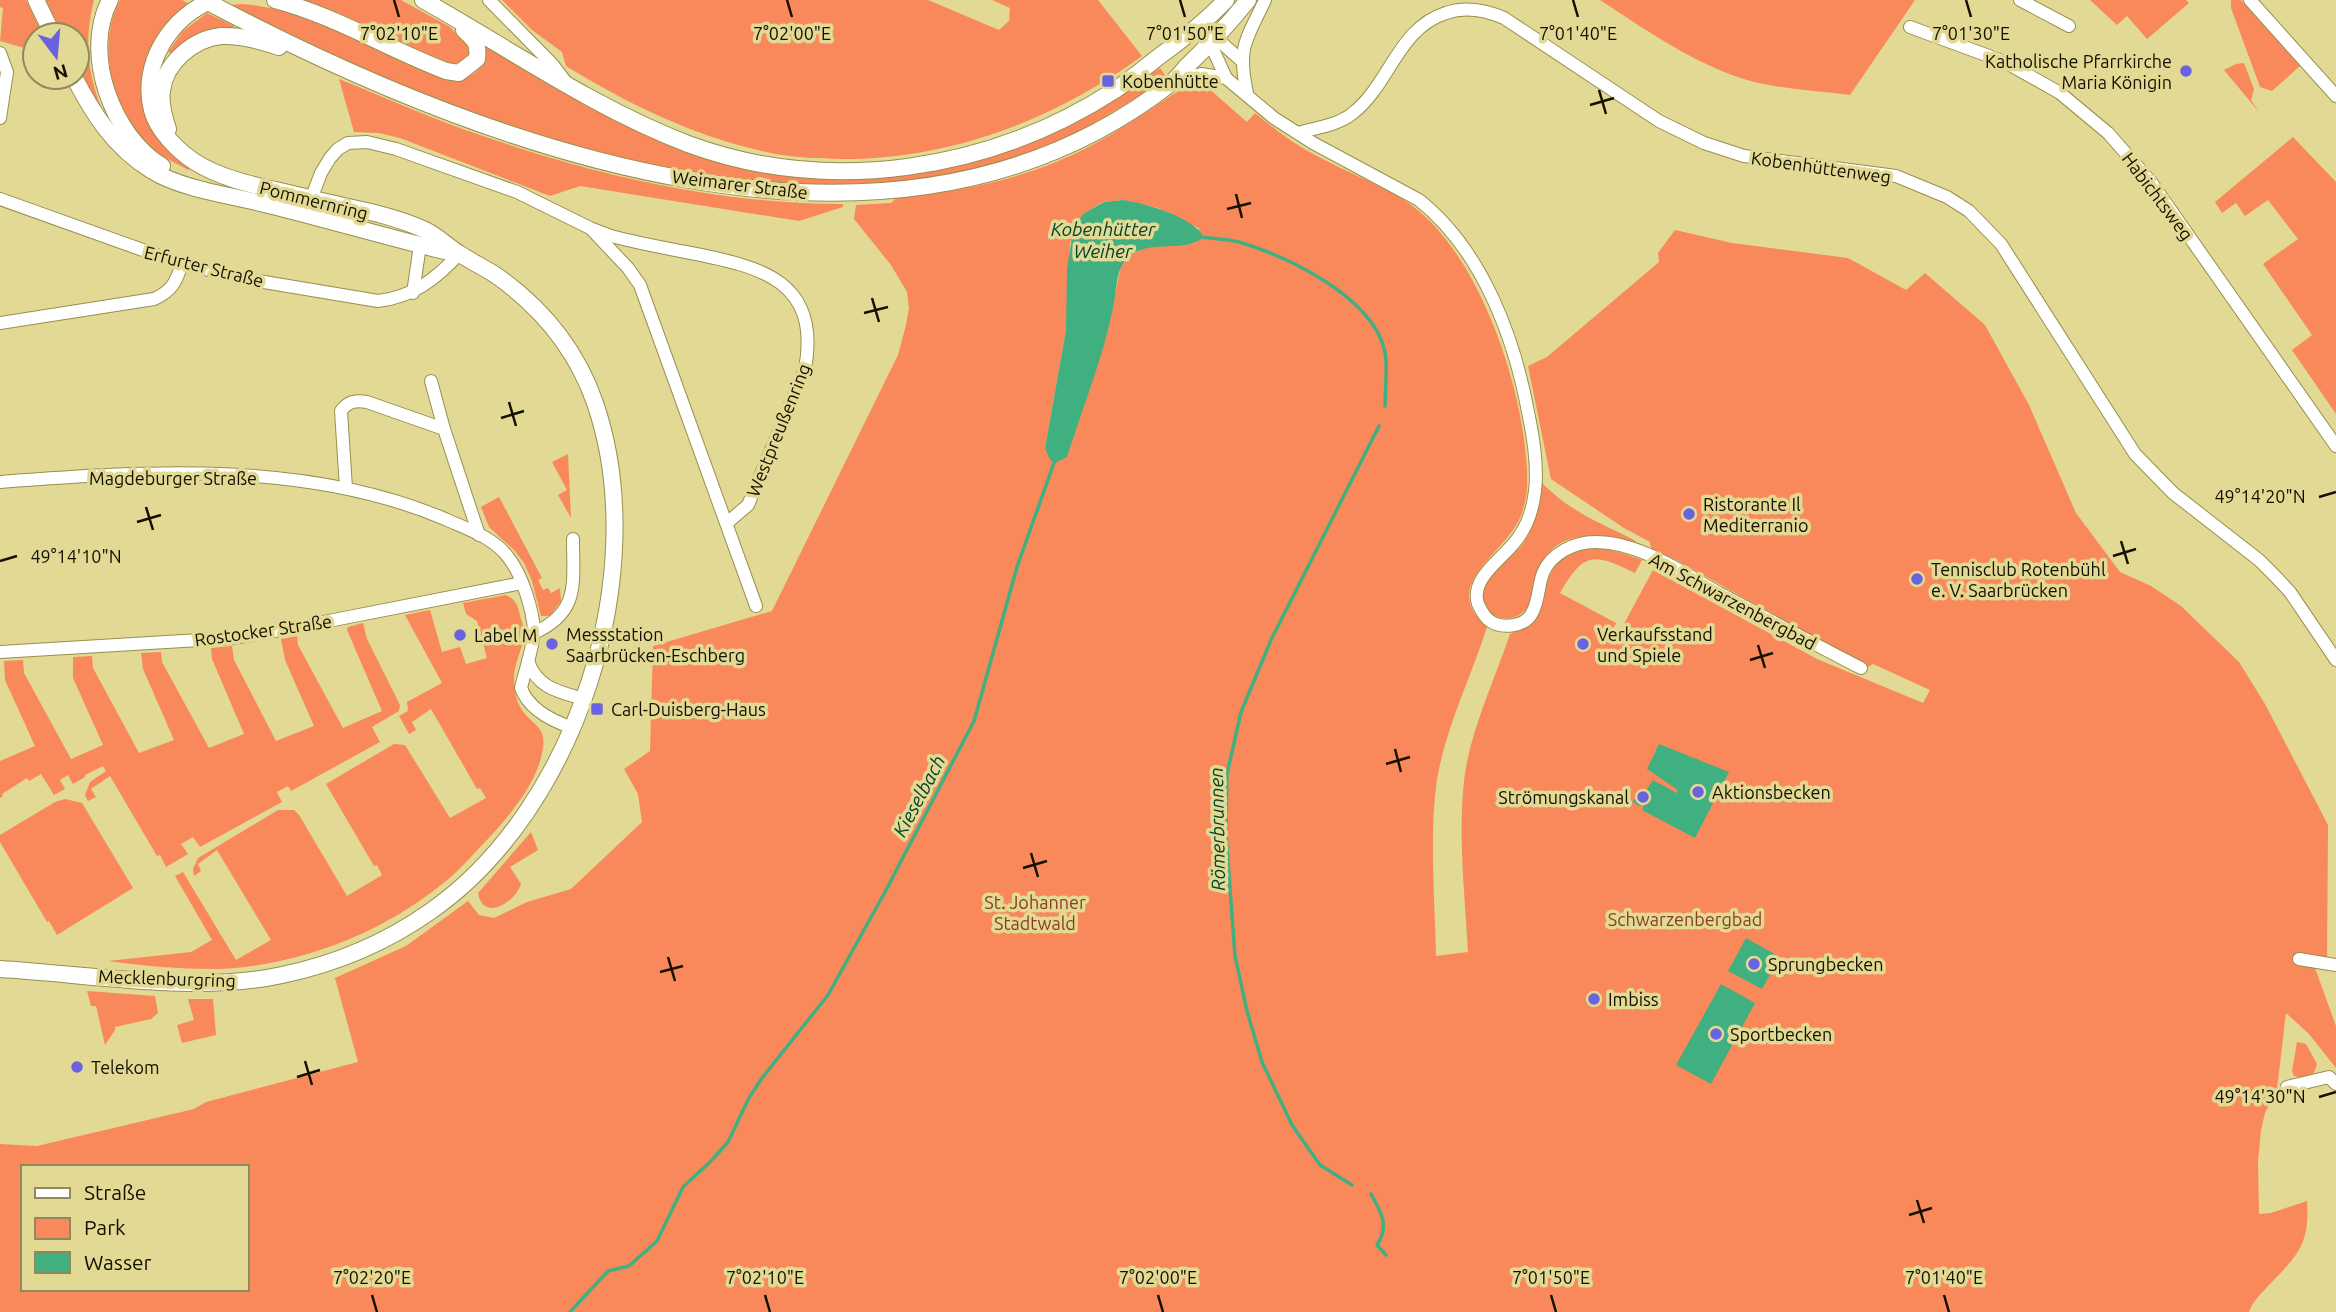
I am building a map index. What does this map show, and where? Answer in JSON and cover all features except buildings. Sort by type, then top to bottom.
[{"type":"street","points":[[36,0],[46,21]]},
{"type":"street","name":"Pommernring","points":[[110,0],[102,23],[101,63],[111,104],[122,125],[134,142],[156,162],[186,180],[225,194]]},
{"type":"street","points":[[275,0],[345,24],[438,68],[459,73],[477,59],[479,47],[447,13]]},
{"type":"street","points":[[423,0],[569,87],[666,134],[750,162],[820,171],[866,172],[952,159],[1035,131],[1114,91],[1206,34],[1226,0]]},
{"type":"street","points":[[489,0],[553,65],[569,87]]},
{"type":"street","name":"Weimarer Straße","points":[[208,1],[333,65],[485,125],[605,161],[678,177],[745,188],[818,193],[915,187],[957,180],[1042,156],[1116,120],[1173,82],[1206,34],[1248,0]]},
{"type":"street","points":[[1247,94],[1242,61],[1246,38],[1265,0]]},
{"type":"street","points":[[2020,0],[2069,26]]},
{"type":"street","points":[[2250,0],[2336,96]]},
{"type":"street","name":"Pommernring","points":[[208,1],[167,34],[151,71],[151,109],[155,120],[172,141],[196,163],[215,172],[420,245],[459,254]]},
{"type":"street","name":"Kobenhüttenweg","points":[[1298,134],[1351,115],[1368,99],[1419,26],[1452,11],[1482,10],[1504,18],[1659,121],[1704,143],[1744,156],[1896,176],[1947,197],[1969,211],[2001,244],[2135,454],[2173,494],[2259,560],[2274,575],[2290,593],[2336,660]]},
{"type":"street","name":"Habichtsweg","points":[[1910,27],[2005,62],[2060,93],[2109,133],[2151,182],[2336,446]]},
{"type":"street","points":[[1206,34],[1242,61]]},
{"type":"street","name":"Am Schwarzenbergbad","points":[[1206,34],[1226,78],[1274,118],[1298,134],[1407,192],[1431,209],[1463,247],[1479,272],[1503,324],[1524,389],[1535,454],[1536,488],[1529,519],[1520,537],[1483,576],[1477,587],[1477,598],[1484,615],[1501,626],[1512,626],[1529,619],[1544,572],[1550,562],[1569,547],[1596,542],[1608,543],[1630,548],[1664,562],[1861,668]]},
{"type":"street","points":[[172,141],[162,100],[165,77],[180,56],[202,41],[225,36],[252,38],[333,65]]},
{"type":"street","points":[[0,52],[7,72],[0,118]]},
{"type":"street","points":[[1173,82],[1201,74],[1226,78]]},
{"type":"street","name":"Pommernring","points":[[82,91],[96,118],[127,152],[152,171],[183,185],[225,194],[309,206],[414,226],[428,232],[510,286],[547,320],[581,372],[600,420],[612,482],[614,550],[605,621],[584,699]]},
{"type":"street","name":"Westpreußenring","points":[[309,206],[321,173],[338,149],[348,143],[367,142],[396,149],[517,192],[590,228],[644,244],[748,265],[776,279],[798,303],[807,326],[810,346],[806,369],[748,505],[727,523]]},
{"type":"street","name":"Erfurter Straße","points":[[0,199],[182,264],[258,281],[378,301],[413,293],[438,276],[459,254]]},
{"type":"street","name":"Westpreußenring","points":[[590,228],[628,268],[640,285],[756,606]]},
{"type":"street","points":[[413,293],[420,245]]},
{"type":"street","points":[[0,323],[155,299],[168,292],[176,282],[182,264]]},
{"type":"street","points":[[431,381],[444,429],[480,535]]},
{"type":"street","points":[[346,488],[341,411],[345,405],[355,400],[368,402],[444,429]]},
{"type":"street","name":"Magdeburger Straße","points":[[0,482],[99,477],[258,477],[346,488],[383,496],[428,512],[480,535],[508,556],[522,583],[534,633],[521,688],[524,697],[550,720],[573,728]]},
{"type":"street","points":[[534,633],[560,618],[569,605],[573,539]]},
{"type":"street","name":"Rostocker Straße","points":[[0,652],[233,638],[522,583]]},
{"type":"street","points":[[528,660],[532,673],[542,684],[560,693],[584,699]]},
{"type":"street","name":"Mecklenburgring","points":[[0,969],[145,980],[229,982],[280,976],[362,950],[431,911],[484,863],[515,828],[554,768],[584,699]]},
{"type":"street","points":[[2299,959],[2336,965]]},
{"type":"street","points":[[2287,1087],[2329,1077],[2336,1084]]},
{"type":"green space","points":[[0,0],[26,0],[36,21],[21,21],[21,47],[0,41],[3,8],[0,7]]},
{"type":"green space","points":[[44,0],[94,0],[90,21],[55,21]]},
{"type":"green space","points":[[120,0],[182,0],[191,5],[171,21],[143,98],[191,167],[188,170],[149,147],[129,123],[121,107],[110,71],[109,53],[109,34]]},
{"type":"green space","points":[[303,0],[401,0],[450,27],[468,45],[469,54],[458,62],[444,62],[347,17]]},
{"type":"green space","points":[[502,0],[928,0],[999,30],[1009,21],[1010,8],[992,0],[1098,0],[1142,56],[1108,79],[1037,117],[960,144],[881,157],[800,157],[720,140],[616,95],[566,66],[562,52],[532,30]]},
{"type":"green space","points":[[1600,0],[1915,0],[1850,95],[1775,86],[1732,75],[1680,51]]},
{"type":"green space","points":[[2090,0],[2186,0],[2189,3],[2147,39],[2127,16],[2117,25]]},
{"type":"green space","points":[[2231,0],[2241,0],[2300,66],[2272,91],[2260,87],[2231,8]]},
{"type":"green space","points":[[243,4],[318,22],[435,76],[445,78],[464,77],[478,70],[485,54],[485,43],[605,115],[688,151],[895,175],[1107,102],[1160,68],[1167,78],[1068,137],[1003,162],[930,177],[856,184],[782,182],[708,174],[634,160],[562,142],[490,119],[396,83],[229,5]]},
{"type":"green space","points":[[207,13],[234,28],[200,34],[172,53],[168,52],[183,31]]},
{"type":"green space","points":[[2244,63],[2254,89],[2251,100],[2259,112],[2224,70]]},
{"type":"green space","points":[[91,75],[103,112],[90,91]]},
{"type":"green space","points":[[339,79],[465,130],[570,164],[705,193],[797,203],[843,204],[843,207],[799,221],[580,186],[550,196],[400,138],[379,133],[354,132]]},
{"type":"green space","name":"St. Johanner Stadtwald","points":[[1191,86],[1207,87],[1247,122],[1255,113],[1293,142],[1402,199],[1427,218],[1449,243],[1468,273],[1499,340],[1510,375],[1524,439],[1526,498],[1512,532],[1471,584],[1469,598],[1474,612],[1487,627],[1453,721],[1437,779],[1433,844],[1436,956],[1468,952],[1462,802],[1467,762],[1477,725],[1510,634],[1535,620],[1555,566],[1576,550],[1589,548],[1616,551],[1642,560],[1635,573],[1600,559],[1583,563],[1568,579],[1560,593],[1616,623],[1612,631],[1618,635],[1653,570],[1817,659],[1923,703],[1930,690],[1873,664],[1868,667],[1678,561],[1651,549],[1650,542],[1624,528],[1551,479],[1528,366],[1547,357],[1659,262],[1658,253],[1675,230],[1732,243],[1848,258],[1906,290],[1925,273],[1985,325],[2029,405],[2076,513],[2120,572],[2151,586],[2181,606],[2239,662],[2265,704],[2328,825],[2327,959],[2315,968],[2336,1026],[2336,1068],[2309,1034],[2286,1013],[2277,1089],[2265,1113],[2261,1130],[2258,1161],[2259,1214],[2271,1213],[2307,1201],[2306,1229],[2300,1249],[2294,1258],[2257,1298],[2249,1312],[0,1312],[0,1144],[37,1146],[194,1109],[206,1102],[358,1062],[335,978],[406,946],[468,901],[479,915],[494,918],[527,902],[571,889],[642,822],[638,794],[624,769],[650,751],[653,646],[772,611],[898,355],[909,308],[907,292],[891,265],[854,219],[856,205],[891,203],[896,198],[973,187],[1046,166],[1100,141]],"holes":[[[1123,200],[1158,208],[1200,229],[1159,246],[1144,248],[1130,255],[1121,266],[1105,340],[1067,456],[1045,448],[1066,330],[1070,243],[1086,212],[1103,202]]]},
{"type":"green space","points":[[2293,137],[2336,182],[2336,414],[2292,350],[2312,335],[2263,264],[2298,239],[2268,200],[2245,216],[2236,203],[2222,213],[2215,202]]},
{"type":"green space","points":[[568,454],[571,518],[558,495],[567,490],[552,462]]},
{"type":"green space","points":[[1542,483],[1575,510],[1636,541],[1633,543],[1591,536],[1565,541],[1544,558],[1537,572],[1527,608],[1515,617],[1501,618],[1489,612],[1485,606],[1484,589],[1493,574],[1526,539],[1534,519]]},
{"type":"green space","points":[[499,497],[542,578],[538,580],[543,590],[548,588],[551,593],[560,588],[561,601],[550,616],[541,616],[532,581],[524,563],[489,527],[481,507]]},
{"type":"green space","points":[[506,595],[517,606],[524,631],[514,673],[516,696],[524,713],[541,731],[543,747],[536,773],[522,798],[453,875],[401,913],[372,929],[311,953],[279,961],[214,969],[108,961],[191,952],[212,940],[175,876],[183,872],[236,960],[271,940],[217,850],[198,864],[201,871],[194,876],[193,869],[198,858],[278,810],[294,810],[299,815],[347,896],[382,875],[326,784],[394,744],[405,745],[450,818],[486,798],[480,788],[477,789],[431,709],[412,722],[416,730],[409,734],[399,716],[408,711],[407,702],[442,683],[405,615],[430,610],[442,652],[460,647],[466,664],[487,658],[477,621],[466,614],[463,603]]},
{"type":"green space","points":[[363,623],[367,639],[400,705],[399,711],[372,727],[380,742],[291,791],[288,786],[277,792],[282,802],[200,847],[193,837],[181,844],[188,854],[166,867],[110,776],[91,789],[96,797],[88,801],[85,795],[90,782],[106,771],[103,766],[73,784],[68,775],[60,780],[65,789],[54,795],[41,774],[29,781],[27,778],[0,798],[0,761],[35,746],[5,680],[4,661],[23,660],[24,673],[71,759],[103,745],[73,678],[73,657],[92,656],[93,668],[139,753],[174,740],[143,669],[141,653],[161,652],[162,662],[209,748],[244,734],[212,659],[211,648],[232,646],[234,660],[276,741],[314,726],[285,660],[281,639],[297,636],[298,645],[343,728],[382,711],[347,630],[348,627]]},
{"type":"green space","points":[[65,799],[82,803],[133,888],[57,935],[0,842],[0,835],[55,802]]},
{"type":"green space","points":[[531,832],[538,850],[510,867],[521,884],[518,891],[499,907],[486,906],[481,902],[478,893]]},
{"type":"green space","points":[[87,991],[155,996],[158,1013],[151,1019],[115,1027],[105,1045],[96,1006],[91,1006]]},
{"type":"green space","points":[[188,999],[213,999],[216,1035],[182,1043],[177,1025],[194,1020]]},
{"type":"green space","points":[[2297,1042],[2306,1044],[2317,1064],[2314,1073],[2302,1078],[2294,1076],[2292,1071]]},
{"type":"water","name":"Kobenhütter Weiher","points":[[1123,200],[1179,217],[1190,223],[1204,237],[1187,244],[1141,250],[1132,254],[1123,264],[1093,381],[1067,457],[1055,463],[1050,460],[1045,448],[1066,330],[1067,269],[1074,224],[1086,212],[1104,202]]},
{"type":"water","name":"Aktionsbecken","points":[[1659,744],[1729,772],[1695,838],[1642,810],[1645,803],[1639,806],[1633,802],[1640,789],[1647,791],[1649,798],[1647,789],[1653,780],[1675,792],[1674,795],[1678,790],[1647,769]]},
{"type":"water","name":"Sprungbecken","points":[[1746,938],[1780,957],[1762,989],[1728,971]]},
{"type":"water","name":"Sportbecken","points":[[1721,984],[1755,1003],[1711,1084],[1676,1065]]},
{"type":"waterway","name":"Römerbrunnen","points":[[1202,237],[1239,242],[1281,258],[1304,269],[1347,297],[1378,332],[1385,352],[1385,406]]},
{"type":"waterway","name":"Römerbrunnen","points":[[1352,1185],[1320,1165],[1292,1125],[1262,1062],[1235,956],[1226,834],[1227,774],[1241,712],[1271,640],[1379,426]]},
{"type":"waterway","name":"Kieselbach","points":[[570,1312],[608,1271],[629,1266],[657,1241],[683,1187],[728,1142],[762,1078],[828,995],[974,721],[1017,567],[1055,460]]},
{"type":"waterway","points":[[1371,1194],[1383,1219],[1383,1232],[1377,1245],[1386,1255]]},
{"type":"place","name":"Katholische Pfarrkirche Maria Königin","points":[[2186,71]]},
{"type":"place","name":"Kobenhütte","points":[[1108,81]]},
{"type":"place","name":"Ristorante Il Mediterranio","points":[[1689,514]]},
{"type":"place","name":"Tennisclub Rotenbühl e. V. Saarbrücken","points":[[1917,579]]},
{"type":"place","name":"Label M","points":[[460,635]]},
{"type":"place","name":"Messstation Saarbrücken-Eschberg","points":[[552,644]]},
{"type":"place","name":"Verkaufsstand und Spiele","points":[[1583,644]]},
{"type":"place","name":"Carl-Duisberg-Haus","points":[[597,709]]},
{"type":"place","name":"Aktionsbecken","points":[[1698,792]]},
{"type":"place","name":"Strömungskanal","points":[[1643,797]]},
{"type":"place","name":"Sprungbecken","points":[[1754,964]]},
{"type":"place","name":"Imbiss","points":[[1594,999]]},
{"type":"place","name":"Sportbecken","points":[[1716,1034]]},
{"type":"place","name":"Telekom","points":[[77,1067]]},
{"type":"park label","name":"Schwarzenbergbad","points":[[1685,919]]}]
